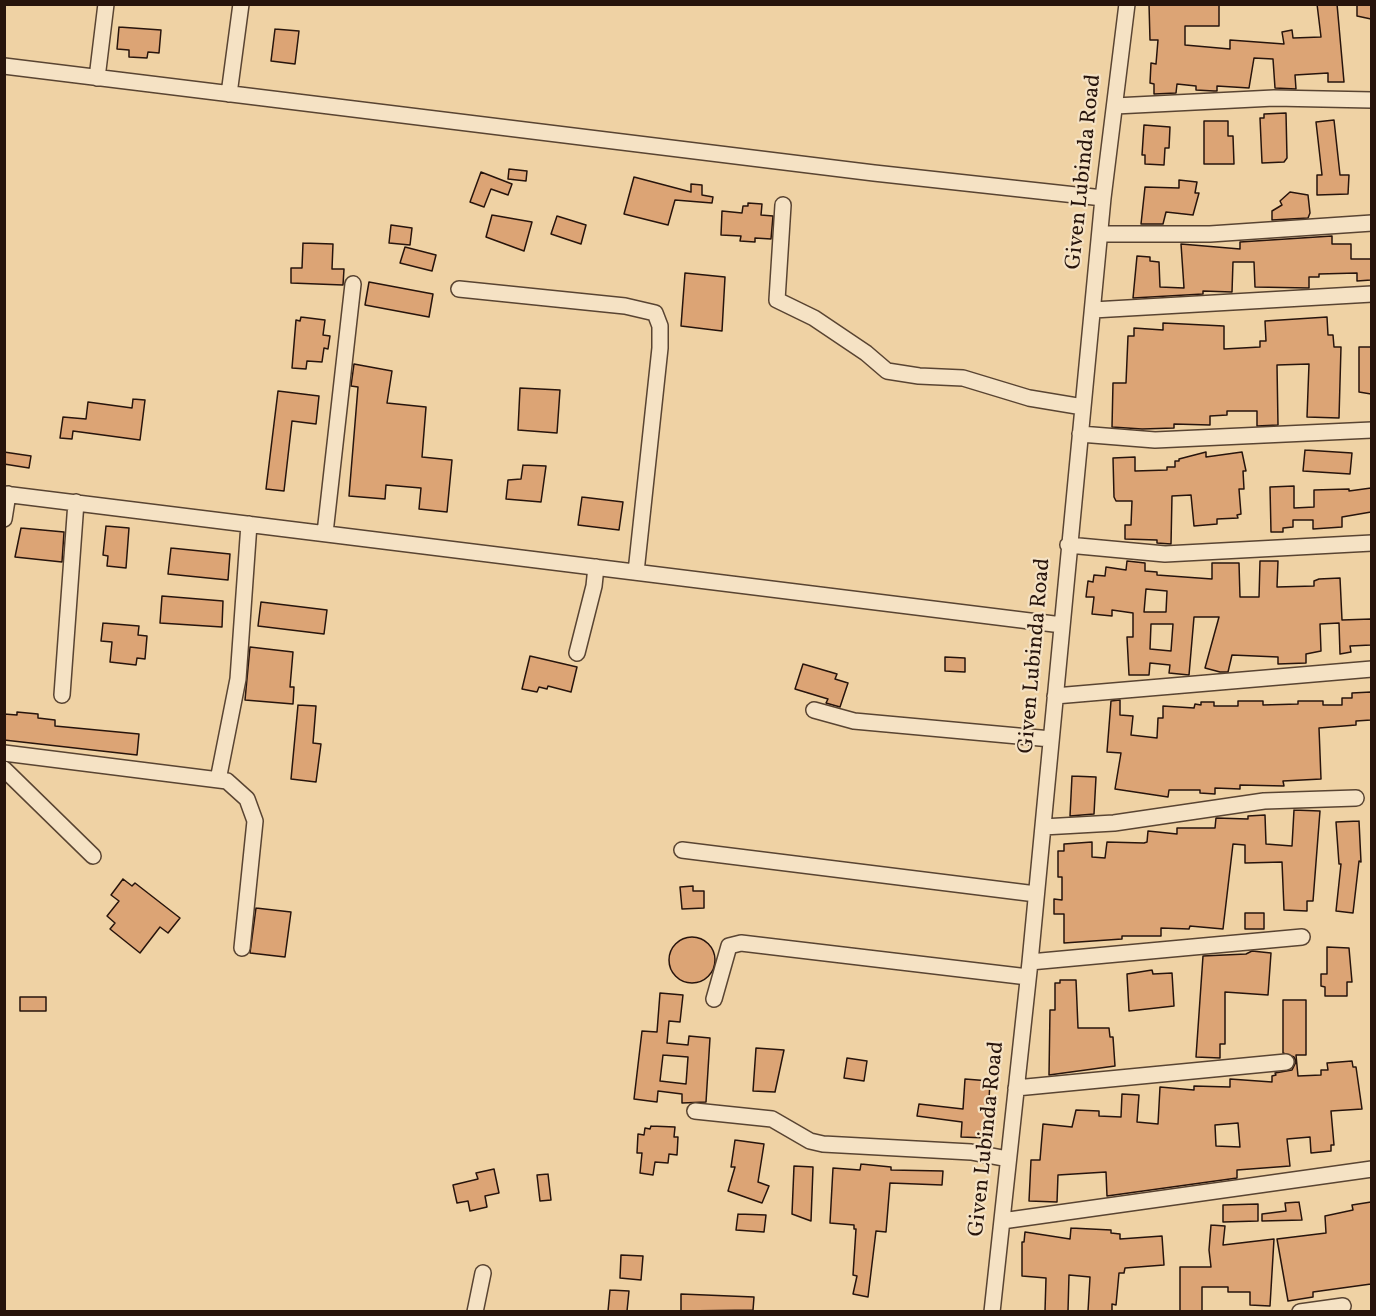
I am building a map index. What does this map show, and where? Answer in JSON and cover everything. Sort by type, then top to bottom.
[{"type":"street","points":[[98,78],[106,4]]},
{"type":"street","points":[[229,94],[241,4]]},
{"type":"street","name":"Given Lubinda Road","points":[[992,1311],[1029,969],[1103,198],[1127,4]]},
{"type":"street","points":[[4,66],[874,173],[1103,198]]},
{"type":"street","points":[[1115,106],[1274,98],[1371,100]]},
{"type":"street","points":[[783,205],[777,300],[814,318],[866,353],[887,371],[919,376],[963,378],[1029,398],[1083,406]]},
{"type":"street","points":[[1101,234],[1210,234],[1371,223]]},
{"type":"street","points":[[325,534],[353,284]]},
{"type":"street","points":[[459,289],[625,306],[656,314],[660,326],[660,348],[636,572]]},
{"type":"street","points":[[1093,310],[1371,294]]},
{"type":"street","points":[[1080,434],[1155,440],[1371,430]]},
{"type":"street","points":[[4,519],[6,494],[1062,625]]},
{"type":"street","points":[[62,695],[76,502]]},
{"type":"street","points":[[223,781],[238,679],[249,524]]},
{"type":"street","points":[[1068,545],[1165,554],[1371,543]]},
{"type":"street","points":[[577,653],[596,567]]},
{"type":"street","points":[[1055,696],[1371,669]]},
{"type":"street","points":[[814,710],[854,721],[1051,739]]},
{"type":"street","points":[[4,753],[223,781],[247,799],[255,821],[242,948]]},
{"type":"street","points":[[4,769],[93,856]]},
{"type":"street","points":[[1043,827],[1114,823],[1264,801],[1356,798]]},
{"type":"street","points":[[682,850],[1036,894]]},
{"type":"street","points":[[714,999],[729,946],[741,944],[1029,969],[1302,937]]},
{"type":"street","points":[[1016,1088],[1286,1062]]},
{"type":"street","points":[[695,1111],[772,1119],[810,1141],[823,1144],[971,1152],[1008,1159]]},
{"type":"street","points":[[1002,1221],[1371,1169]]},
{"type":"street","points":[[475,1311],[483,1273]]},
{"type":"street","points":[[1300,1311],[1343,1306]]},
{"type":"building","points":[[1149,4],[1219,4],[1219,26],[1185,26],[1185,45],[1230,49],[1230,40],[1284,44],[1282,32],[1292,30],[1293,38],[1321,37],[1317,4],[1337,4],[1344,82],[1328,82],[1328,73],[1295,75],[1296,89],[1275,88],[1273,59],[1254,58],[1249,88],[1217,86],[1217,91],[1196,90],[1196,86],[1177,84],[1176,93],[1154,94],[1154,84],[1150,83],[1151,63],[1156,64],[1158,40],[1150,40]]},
{"type":"building","points":[[1357,4],[1371,4],[1371,19],[1357,16]]},
{"type":"building","points":[[119,27],[161,30],[159,53],[148,52],[147,58],[129,57],[129,50],[117,49]]},
{"type":"building","points":[[275,29],[299,31],[295,64],[271,61]]},
{"type":"building","points":[[1286,113],[1287,158],[1284,162],[1262,163],[1260,118],[1264,118],[1264,114]]},
{"type":"building","points":[[1334,120],[1340,175],[1349,175],[1348,194],[1317,195],[1317,175],[1322,175],[1316,122]]},
{"type":"building","points":[[1204,121],[1228,121],[1228,136],[1233,136],[1234,164],[1204,164]]},
{"type":"building","points":[[1144,125],[1170,127],[1169,148],[1165,148],[1164,165],[1145,164],[1145,155],[1142,155]]},
{"type":"building","points":[[509,169],[527,171],[526,181],[508,179]]},
{"type":"building","points":[[481,172],[512,184],[508,195],[491,189],[484,207],[470,202]]},
{"type":"building","points":[[634,177],[691,192],[691,184],[702,185],[702,195],[713,197],[712,203],[675,200],[668,225],[624,214]]},
{"type":"building","points":[[1179,180],[1197,182],[1195,193],[1199,193],[1193,215],[1166,212],[1163,224],[1141,224],[1145,187],[1179,188]]},
{"type":"building","points":[[1290,192],[1308,195],[1310,213],[1308,218],[1272,220],[1272,211],[1282,205],[1280,201]]},
{"type":"building","points":[[748,203],[762,204],[761,215],[773,216],[771,239],[755,238],[755,242],[740,241],[741,236],[721,235],[722,211],[742,213],[743,206],[748,206]]},
{"type":"building","points":[[492,215],[532,222],[524,251],[486,237]]},
{"type":"building","points":[[557,216],[586,225],[581,244],[551,234]]},
{"type":"building","points":[[391,225],[412,228],[410,245],[389,243]]},
{"type":"building","points":[[1332,236],[1332,244],[1351,244],[1351,259],[1371,259],[1371,280],[1357,281],[1357,273],[1319,274],[1319,277],[1309,277],[1309,288],[1255,287],[1254,262],[1233,262],[1232,292],[1203,291],[1203,294],[1133,298],[1137,256],[1150,257],[1150,261],[1159,262],[1160,287],[1184,288],[1181,244],[1240,249],[1240,242]]},
{"type":"building","points":[[303,243],[333,244],[332,269],[344,269],[343,285],[291,283],[291,268],[302,268]]},
{"type":"building","points":[[405,247],[436,255],[432,271],[400,263]]},
{"type":"building","points":[[685,273],[725,277],[722,331],[681,326]]},
{"type":"building","points":[[369,282],[433,294],[429,317],[365,305]]},
{"type":"building","points":[[301,317],[325,320],[323,335],[330,336],[328,349],[324,348],[322,362],[307,361],[306,369],[292,368],[296,320],[300,321]]},
{"type":"building","points":[[1327,317],[1328,335],[1333,335],[1334,347],[1341,347],[1339,418],[1307,417],[1309,364],[1277,365],[1278,425],[1257,426],[1257,411],[1227,411],[1227,415],[1210,416],[1210,425],[1174,424],[1174,428],[1142,429],[1112,427],[1113,383],[1126,383],[1128,336],[1134,336],[1134,328],[1163,330],[1163,323],[1224,326],[1224,349],[1260,347],[1260,341],[1266,341],[1265,321]]},
{"type":"building","points":[[1359,347],[1371,347],[1371,394],[1359,392]]},
{"type":"building","points":[[354,364],[392,371],[387,403],[426,407],[422,457],[452,460],[447,512],[419,509],[421,488],[386,485],[385,499],[349,496],[358,387],[351,386]]},
{"type":"building","points":[[520,388],[560,390],[557,433],[518,430]]},
{"type":"building","points":[[278,391],[319,396],[316,424],[292,421],[284,491],[266,489]]},
{"type":"building","points":[[133,399],[145,400],[140,440],[73,431],[72,439],[60,438],[63,417],[86,419],[88,402],[132,408]]},
{"type":"building","points":[[1305,450],[1352,453],[1350,474],[1303,471]]},
{"type":"building","points":[[4,452],[31,456],[29,468],[4,464]]},
{"type":"building","points":[[1206,452],[1206,457],[1242,452],[1246,471],[1243,471],[1244,489],[1239,489],[1241,514],[1237,515],[1238,518],[1217,519],[1217,524],[1194,526],[1191,495],[1172,496],[1171,544],[1157,543],[1157,540],[1125,539],[1125,525],[1131,525],[1132,501],[1116,501],[1114,497],[1113,458],[1135,457],[1135,471],[1167,470],[1167,467],[1175,467],[1175,461],[1179,459]]},
{"type":"building","points":[[523,465],[546,466],[541,502],[506,499],[508,480],[521,479]]},
{"type":"building","points":[[1294,486],[1294,508],[1314,507],[1314,490],[1349,489],[1349,491],[1371,488],[1371,512],[1342,517],[1342,527],[1313,529],[1313,520],[1293,520],[1293,527],[1283,528],[1283,532],[1271,532],[1270,487]]},
{"type":"building","points":[[582,497],[623,502],[619,530],[578,525]]},
{"type":"building","points":[[106,526],[129,528],[126,568],[107,566],[108,556],[103,555]]},
{"type":"building","points":[[21,528],[64,532],[62,562],[15,557]]},
{"type":"building","points":[[171,548],[230,554],[228,580],[168,574]]},
{"type":"building","points":[[1127,561],[1145,563],[1145,571],[1157,572],[1157,575],[1212,579],[1212,563],[1239,563],[1240,597],[1259,597],[1260,561],[1278,561],[1277,587],[1314,586],[1314,581],[1319,579],[1340,578],[1342,620],[1371,619],[1371,645],[1350,646],[1351,652],[1340,654],[1339,623],[1320,624],[1321,651],[1306,654],[1306,663],[1278,664],[1278,657],[1232,655],[1228,672],[1220,672],[1205,668],[1219,617],[1194,617],[1189,675],[1169,673],[1170,665],[1150,663],[1149,675],[1129,675],[1127,637],[1133,637],[1133,613],[1112,610],[1112,616],[1092,614],[1094,597],[1086,597],[1088,581],[1093,582],[1094,575],[1105,576],[1106,567],[1126,570]],"holes":[[[1146,589],[1167,591],[1166,612],[1144,612]],[[1151,624],[1173,624],[1171,651],[1150,649]]]},
{"type":"building","points":[[162,596],[223,601],[222,627],[160,623]]},
{"type":"building","points":[[261,602],[327,610],[324,634],[258,626]]},
{"type":"building","points":[[103,623],[139,626],[138,635],[147,636],[145,659],[137,658],[136,665],[110,662],[112,642],[101,641]]},
{"type":"building","points":[[250,647],[293,652],[290,687],[294,687],[293,704],[245,700]]},
{"type":"building","points":[[530,656],[577,667],[571,692],[548,686],[547,689],[539,687],[537,692],[522,689]]},
{"type":"building","points":[[945,657],[965,658],[965,672],[945,671]]},
{"type":"building","points":[[803,664],[837,674],[835,679],[848,683],[840,707],[826,703],[828,699],[795,689]]},
{"type":"building","points":[[1371,692],[1371,720],[1356,721],[1356,725],[1319,728],[1321,779],[1283,781],[1284,786],[1240,785],[1240,789],[1215,788],[1215,794],[1200,793],[1200,790],[1169,790],[1168,797],[1115,789],[1121,753],[1107,752],[1111,701],[1120,700],[1120,715],[1133,716],[1131,735],[1157,738],[1158,718],[1163,718],[1163,706],[1194,708],[1195,704],[1201,705],[1201,702],[1214,702],[1214,706],[1238,706],[1238,701],[1263,701],[1263,705],[1323,701],[1323,705],[1342,705],[1342,698],[1352,698],[1352,693]]},
{"type":"building","points":[[298,705],[316,706],[313,743],[321,744],[316,782],[291,779]]},
{"type":"building","points":[[17,712],[38,714],[38,718],[55,720],[55,726],[139,734],[137,755],[4,740],[4,714],[17,715]]},
{"type":"building","points":[[1072,776],[1096,777],[1094,814],[1070,816]]},
{"type":"building","points":[[1294,810],[1320,811],[1313,901],[1307,901],[1307,911],[1284,910],[1282,862],[1245,863],[1245,845],[1233,844],[1223,929],[1190,926],[1189,929],[1161,928],[1161,936],[1122,936],[1122,939],[1064,943],[1064,914],[1054,914],[1054,899],[1062,900],[1062,877],[1058,877],[1058,851],[1064,851],[1064,844],[1092,842],[1092,857],[1105,858],[1107,842],[1144,843],[1147,842],[1148,831],[1177,834],[1177,828],[1215,828],[1216,818],[1248,819],[1248,816],[1265,815],[1266,844],[1292,846]]},
{"type":"building","points":[[1359,821],[1361,862],[1359,861],[1353,913],[1336,911],[1341,864],[1339,864],[1336,822]]},
{"type":"building","points":[[123,879],[132,886],[135,883],[180,918],[168,933],[160,927],[140,953],[110,929],[115,923],[107,916],[119,901],[111,895]]},
{"type":"building","points":[[693,886],[693,891],[704,891],[704,908],[682,909],[680,887]]},
{"type":"building","points":[[256,908],[291,912],[285,957],[250,953]]},
{"type":"building","points":[[1245,913],[1264,913],[1264,929],[1245,929]]},
{"type":"building","points":[[697,937],[709,943],[714,951],[714,969],[709,977],[701,982],[687,983],[679,980],[672,973],[669,955],[672,947],[679,940]]},
{"type":"building","points":[[1327,947],[1349,948],[1352,982],[1347,982],[1347,996],[1325,996],[1325,987],[1321,986],[1321,974],[1327,974]]},
{"type":"building","points":[[1252,951],[1271,953],[1268,995],[1225,992],[1225,1044],[1220,1044],[1220,1058],[1196,1057],[1203,956],[1246,954]]},
{"type":"building","points":[[1152,970],[1153,974],[1172,973],[1174,1006],[1129,1011],[1127,974]]},
{"type":"building","points":[[1060,980],[1076,980],[1078,1028],[1109,1028],[1110,1037],[1113,1037],[1115,1066],[1049,1075],[1050,1010],[1055,1010],[1055,983],[1060,983]]},
{"type":"building","points":[[660,993],[683,995],[680,1022],[669,1021],[667,1043],[688,1045],[689,1036],[710,1038],[706,1102],[682,1103],[682,1094],[658,1091],[657,1102],[634,1099],[642,1031],[657,1032]],"holes":[[[663,1055],[688,1057],[686,1084],[660,1081]]]},
{"type":"building","points":[[20,997],[46,997],[46,1011],[20,1011]]},
{"type":"building","points":[[1283,1000],[1306,1000],[1306,1055],[1296,1055],[1298,1076],[1321,1075],[1321,1070],[1328,1070],[1327,1063],[1352,1061],[1353,1067],[1356,1067],[1362,1109],[1331,1111],[1334,1145],[1331,1145],[1331,1151],[1311,1153],[1310,1137],[1287,1139],[1290,1166],[1237,1170],[1237,1178],[1107,1196],[1106,1172],[1058,1175],[1057,1202],[1029,1201],[1031,1160],[1040,1160],[1043,1124],[1072,1127],[1076,1110],[1099,1111],[1099,1116],[1121,1117],[1122,1094],[1139,1095],[1137,1122],[1158,1124],[1160,1087],[1194,1090],[1194,1086],[1230,1087],[1230,1079],[1272,1082],[1272,1076],[1276,1075],[1275,1073],[1292,1070],[1296,1062],[1294,1057],[1283,1053]],"holes":[[[1238,1123],[1240,1147],[1216,1146],[1215,1125]]]},
{"type":"building","points":[[756,1048],[784,1050],[775,1092],[753,1091]]},
{"type":"building","points":[[847,1058],[867,1061],[864,1081],[844,1078]]},
{"type":"building","points":[[965,1079],[990,1081],[987,1138],[961,1137],[962,1122],[917,1116],[919,1104],[963,1109]]},
{"type":"building","points":[[651,1126],[675,1127],[674,1137],[678,1137],[677,1155],[669,1154],[668,1163],[655,1162],[653,1175],[640,1173],[642,1153],[637,1153],[638,1134],[644,1135],[645,1128],[650,1129]]},
{"type":"building","points":[[735,1140],[764,1144],[758,1182],[769,1186],[762,1203],[728,1191],[735,1167],[731,1167]]},
{"type":"building","points":[[861,1164],[891,1167],[891,1170],[943,1171],[942,1185],[890,1183],[886,1232],[876,1231],[868,1297],[853,1294],[857,1276],[853,1275],[856,1229],[854,1225],[830,1223],[833,1168],[860,1170]]},
{"type":"building","points":[[794,1166],[813,1167],[811,1221],[792,1214]]},
{"type":"building","points":[[494,1169],[499,1193],[485,1196],[487,1207],[470,1211],[468,1201],[457,1203],[453,1185],[478,1179],[476,1173]]},
{"type":"building","points":[[548,1174],[551,1200],[540,1201],[537,1175]]},
{"type":"building","points":[[1299,1202],[1302,1220],[1262,1221],[1262,1214],[1286,1211],[1285,1203]]},
{"type":"building","points":[[1371,1202],[1371,1284],[1313,1292],[1313,1297],[1288,1301],[1277,1239],[1326,1233],[1325,1216],[1353,1210],[1352,1205]]},
{"type":"building","points":[[1258,1204],[1258,1221],[1223,1222],[1223,1205]]},
{"type":"building","points":[[738,1214],[766,1215],[764,1232],[736,1230]]},
{"type":"building","points":[[1211,1225],[1225,1226],[1223,1245],[1274,1239],[1270,1306],[1250,1305],[1250,1292],[1228,1292],[1228,1287],[1202,1287],[1202,1311],[1180,1311],[1180,1267],[1211,1267],[1209,1250]]},
{"type":"building","points":[[1071,1228],[1111,1230],[1111,1233],[1120,1234],[1120,1239],[1162,1236],[1164,1265],[1125,1268],[1124,1273],[1119,1273],[1116,1305],[1112,1304],[1112,1311],[1088,1311],[1090,1277],[1069,1275],[1068,1311],[1045,1311],[1046,1278],[1022,1276],[1022,1242],[1024,1242],[1025,1232],[1070,1239]]},
{"type":"building","points":[[621,1255],[643,1256],[641,1280],[620,1278]]},
{"type":"building","points":[[610,1290],[629,1291],[627,1311],[608,1311]]},
{"type":"building","points":[[681,1294],[754,1297],[753,1310],[681,1311]]}]
